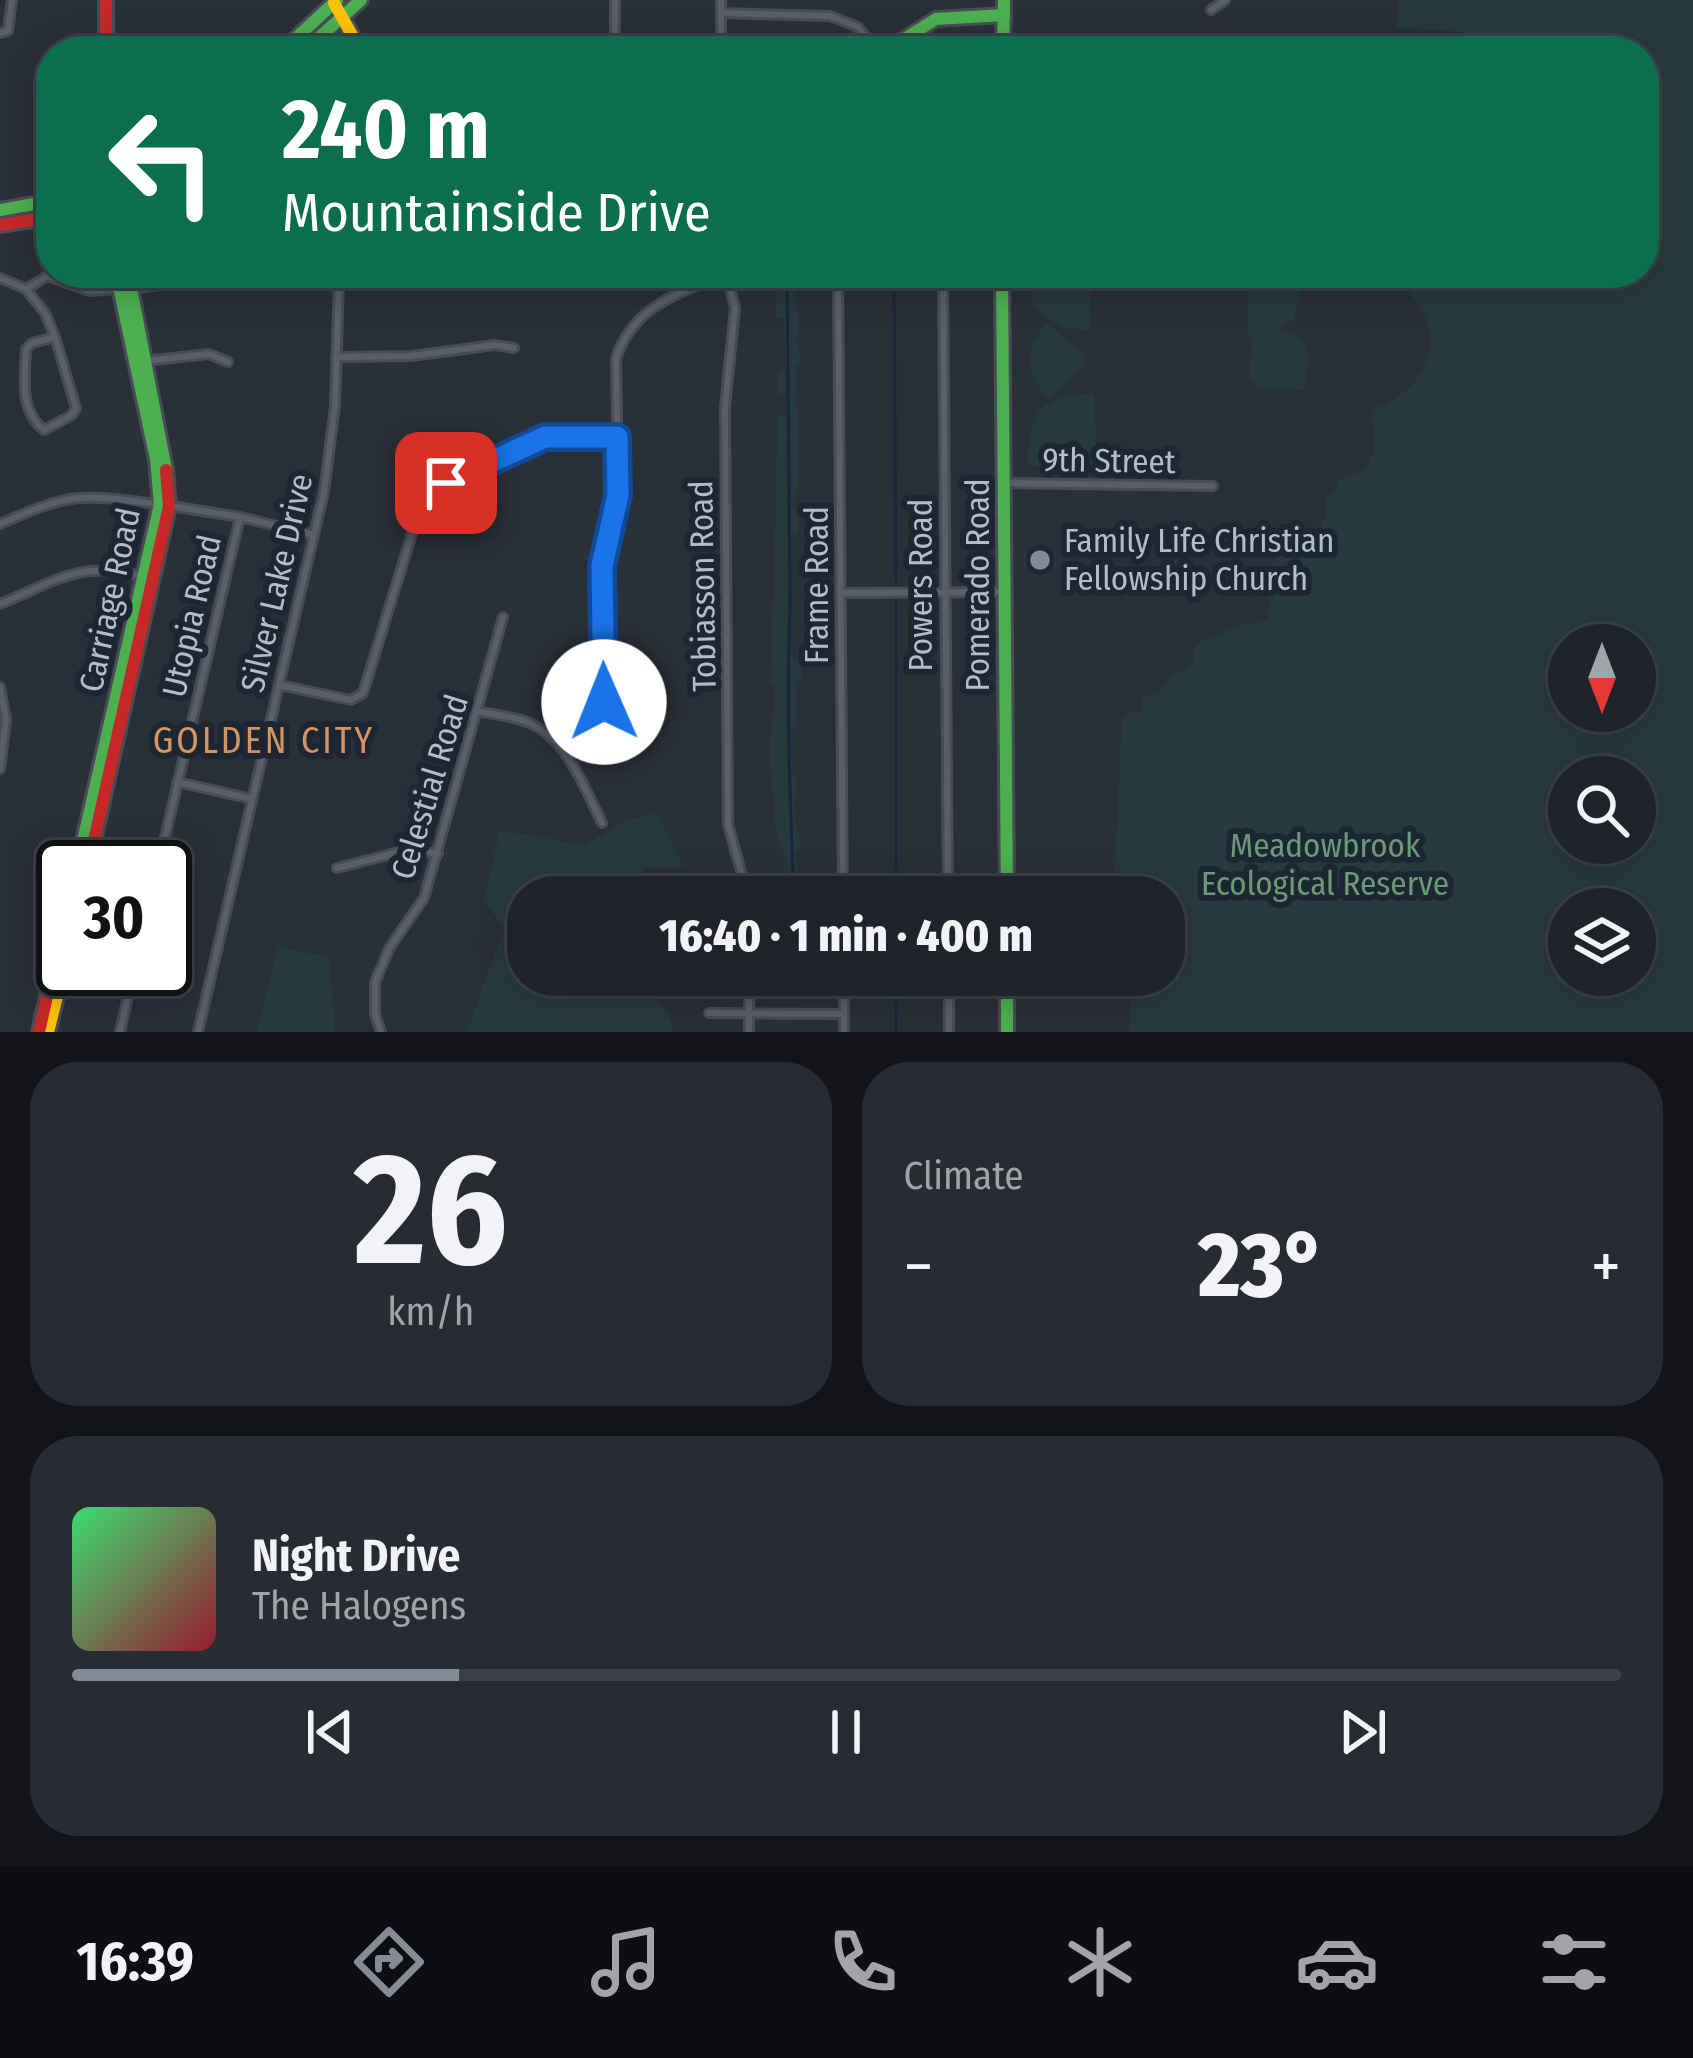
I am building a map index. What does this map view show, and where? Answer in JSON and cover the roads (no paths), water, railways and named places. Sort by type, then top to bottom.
[{"type":"street","points":[[4,32],[12,0]]},
{"type":"street","points":[[106,0],[106,36]]},
{"type":"street","points":[[321,36],[361,0]]},
{"type":"street","points":[[614,36],[615,0]]},
{"type":"street","points":[[721,0],[721,36]]},
{"type":"street","points":[[1211,10],[1226,0]]},
{"type":"street","points":[[298,36],[334,1],[352,36]]},
{"type":"street","points":[[907,36],[936,19],[1004,7]]},
{"type":"street","points":[[721,13],[830,16],[858,27],[867,36]]},
{"type":"street","points":[[0,210],[36,204]]},
{"type":"street","points":[[0,225],[36,219]]},
{"type":"street","points":[[0,278],[26,289],[45,314],[55,337],[76,411],[42,430],[25,400],[26,349],[55,337]]},
{"type":"street","points":[[26,289],[36,283]]},
{"type":"street","name":"Carriage Road","points":[[89,840],[165,505],[127,288]]},
{"type":"street","name":"Silver Lake Drive","points":[[198,1032],[314,535],[335,406],[339,288]]},
{"type":"street","points":[[568,758],[593,736],[604,702],[602,566],[618,495],[616,359],[632,322],[695,288]]},
{"type":"street","name":"Tobiasson Road","points":[[730,288],[735,308],[725,407],[728,824],[742,876]]},
{"type":"street","name":"Frame Road","points":[[838,288],[843,876]]},
{"type":"street","name":"Powers Road","points":[[944,288],[948,876]]},
{"type":"street","name":"Pomerado Road","points":[[1002,288],[1006,876]]},
{"type":"street","points":[[336,357],[411,356],[495,344],[514,348]]},
{"type":"street","points":[[140,361],[208,354],[228,362]]},
{"type":"street","points":[[279,685],[350,700],[363,693],[418,514],[446,483],[545,437],[617,437]]},
{"type":"street","name":"9th Street","points":[[1005,484],[1213,487]]},
{"type":"street","points":[[0,524],[47,503],[82,495],[240,517],[314,535]]},
{"type":"street","name":"Utopia Road","points":[[164,840],[240,517]]},
{"type":"street","points":[[0,604],[86,568],[104,567],[150,578]]},
{"type":"street","points":[[841,593],[1005,592]]},
{"type":"street","name":"Celestial Road","points":[[381,1032],[375,1013],[375,982],[390,947],[424,898],[503,617]]},
{"type":"street","points":[[0,687],[6,719],[0,769]]},
{"type":"street","points":[[478,711],[527,722],[547,734],[568,758],[602,823]]},
{"type":"street","points":[[177,782],[252,799]]},
{"type":"street","points":[[337,868],[411,849],[438,854]]},
{"type":"street","points":[[39,1032],[47,996]]},
{"type":"street","points":[[48,1032],[57,996]]},
{"type":"street","points":[[120,1032],[128,996]]},
{"type":"street","points":[[749,996],[749,1032]]},
{"type":"street","points":[[844,996],[844,1032]]},
{"type":"street","points":[[949,996],[949,1032]]},
{"type":"street","points":[[1007,996],[1007,1032]]},
{"type":"street","points":[[709,1013],[844,1014]]},
{"type":"waterway","points":[[984,36],[988,32]]},
{"type":"waterway","points":[[787,288],[788,713],[793,876]]},
{"type":"waterway","points":[[894,288],[896,585]]},
{"type":"waterway","points":[[896,601],[896,876]]},
{"type":"waterway","points":[[896,996],[896,1032]]},
{"type":"place","name":"Family Life Christian Fellowship Church","points":[[1040,560]]},
{"type":"district","name":"GOLDEN CITY","points":[[264,741]]},
{"type":"park label","name":"Meadowbrook Ecological Reserve","points":[[1325,865]]}]
